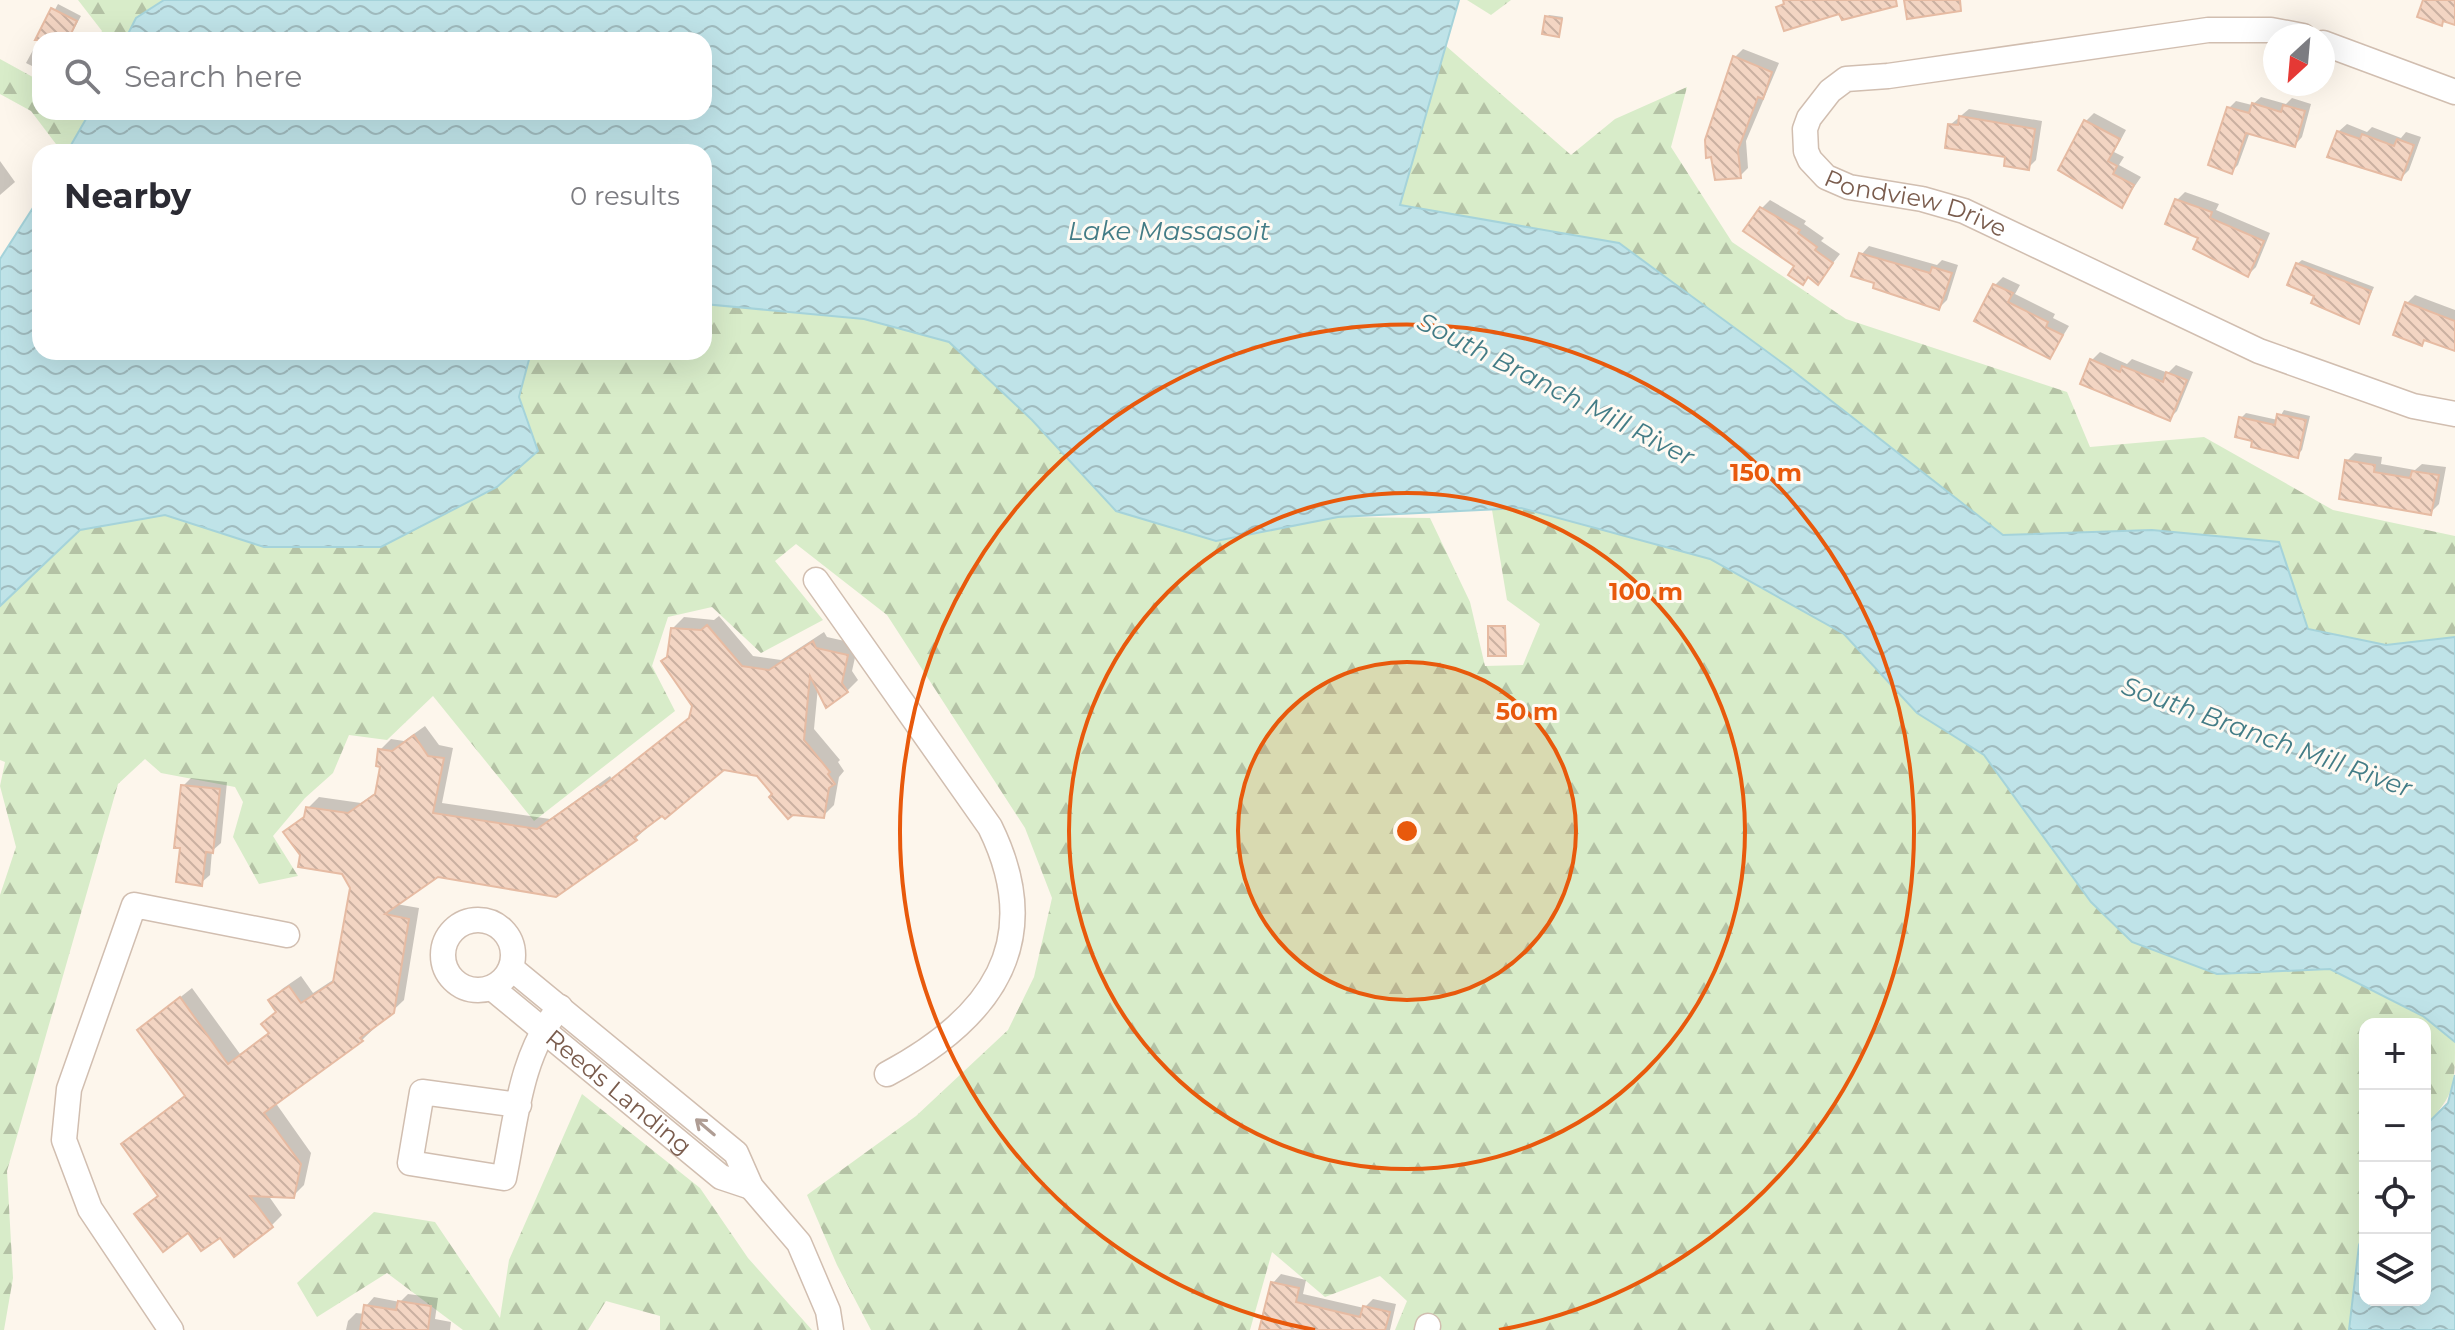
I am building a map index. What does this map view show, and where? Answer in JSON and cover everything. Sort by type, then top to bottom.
[{"type":"street","name":"Pondview Drive","points":[[2263,30],[2208,30],[1888,76],[1860,76],[1838,85],[1815,108],[1805,129],[1806,151],[1816,169],[1836,182],[1964,211],[2246,346],[2413,406],[2455,414]]},
{"type":"street","points":[[2335,47],[2455,92]]},
{"type":"street","points":[[816,580],[990,827],[1004,860],[1014,905],[1007,956],[995,983],[976,1010],[950,1035],[887,1074]]},
{"type":"street","points":[[171,1330],[90,1209],[64,1140],[69,1089],[134,905],[287,935]]},
{"type":"street","name":"Reeds Landing","points":[[751,1187],[721,1177],[492,988],[473,990],[449,975],[443,957],[453,931],[479,920],[497,926],[510,940],[511,968],[736,1153],[751,1187],[799,1243],[828,1311],[831,1330]]},
{"type":"street","points":[[492,988],[503,980],[511,968]]},
{"type":"street","points":[[519,1105],[422,1092],[410,1163],[504,1178],[519,1105],[527,1066],[542,1028],[560,1007]]},
{"type":"green space","points":[[78,0],[164,0],[136,18],[129,32],[102,31]]},
{"type":"green space","points":[[1467,0],[1511,0],[1491,15]]},
{"type":"green space","points":[[1446,46],[1571,155],[1615,119],[1687,87],[1671,147],[1732,242],[1846,319],[2067,392],[2090,447],[2204,437],[2333,510],[2455,536],[2455,637],[2386,645],[2308,629],[2152,530],[2003,535],[1788,367],[1619,243],[1399,205]]},
{"type":"green space","points":[[0,59],[32,77],[32,112],[31,111],[0,94]]},
{"type":"green space","points":[[38,120],[85,120],[72,144],[56,144]]},
{"type":"green space","points":[[712,305],[864,319],[949,342],[1032,420],[1216,541],[1338,517],[1430,518],[1470,602],[1485,666],[1523,665],[1540,624],[1507,600],[1492,510],[1521,508],[1710,559],[1844,634],[1917,713],[1984,755],[2091,902],[2217,974],[2330,968],[2425,1018],[2359,1018],[2359,1246],[2349,1330],[1395,1330],[1407,1301],[1380,1276],[1325,1297],[1272,1252],[1250,1330],[871,1330],[837,1265],[807,1195],[916,1116],[1008,1030],[1034,977],[1052,898],[1025,828],[887,615],[796,544],[775,561],[823,620],[761,653],[712,607],[668,617],[652,666],[675,711],[534,821],[433,696],[387,740],[349,735],[333,773],[305,798],[273,836],[298,876],[259,884],[233,837],[243,802],[235,787],[161,773],[145,759],[118,784],[7,1171],[13,1278],[4,1330],[0,1330],[0,895],[16,847],[0,786],[5,762],[0,760],[0,606],[79,530],[165,515],[264,547],[519,397],[529,360],[712,360]]},
{"type":"green space","points":[[2431,1022],[2455,1042],[2453,1079],[2442,1106],[2431,1119]]},
{"type":"green space","points":[[582,1094],[700,1188],[748,1258],[812,1330],[660,1330],[660,1316],[606,1301],[588,1330],[463,1330],[387,1273],[317,1317],[297,1283],[374,1212],[435,1222],[500,1318],[509,1260]]},
{"type":"water","name":"Lake Massasoit","points":[[164,0],[1459,0],[1400,205],[1619,243],[1788,367],[2003,535],[2152,530],[2279,542],[2308,629],[2386,645],[2455,637],[2455,1042],[2431,1022],[2431,1018],[2425,1018],[2330,969],[2217,974],[2132,942],[2091,902],[1984,755],[1917,713],[1844,634],[1710,559],[1521,508],[1338,517],[1216,541],[1116,511],[1032,420],[949,342],[864,319],[712,305],[712,144],[72,144],[85,120],[712,120],[712,32],[129,32],[136,18]]},
{"type":"water","points":[[32,209],[32,360],[529,360],[519,397],[538,451],[497,487],[381,547],[264,547],[165,515],[80,530],[0,606],[0,259]]},
{"type":"water","points":[[2455,1075],[2455,1330],[2349,1330],[2359,1245],[2359,1306],[2431,1306],[2431,1120],[2448,1103]]},
{"type":"building","points":[[1783,0],[1896,0],[1897,6],[1842,20],[1839,14],[1784,31],[1776,7],[1784,4]]},
{"type":"building","points":[[1904,0],[1960,0],[1961,11],[1907,19]]},
{"type":"building","points":[[2423,0],[2455,0],[2455,25],[2443,21],[2442,26],[2417,17]]},
{"type":"building","points":[[51,8],[77,21],[72,32],[39,32]]},
{"type":"building","points":[[1545,16],[1562,19],[1559,37],[1542,34]]},
{"type":"building","points":[[1733,56],[1772,72],[1763,99],[1758,97],[1738,150],[1741,178],[1715,180],[1711,157],[1706,158],[1705,140]]},
{"type":"building","points":[[2252,103],[2281,112],[2283,105],[2305,111],[2295,147],[2246,133],[2232,174],[2208,165],[2227,107],[2249,113]]},
{"type":"building","points":[[1959,116],[2035,129],[2029,170],[2004,166],[2005,157],[1945,148],[1948,124],[1958,125]]},
{"type":"building","points":[[2084,120],[2120,139],[2108,161],[2117,166],[2113,174],[2134,185],[2122,208],[2058,170]]},
{"type":"building","points":[[2337,131],[2360,139],[2362,134],[2394,146],[2397,139],[2414,145],[2401,180],[2327,157]]},
{"type":"building","points":[[2175,199],[2212,212],[2210,218],[2264,241],[2248,277],[2193,249],[2198,238],[2165,224]]},
{"type":"building","points":[[1760,207],[1800,230],[1798,233],[1817,247],[1815,250],[1833,263],[1818,285],[1808,277],[1803,285],[1788,275],[1794,266],[1743,231]]},
{"type":"building","points":[[1859,253],[1930,273],[1932,267],[1952,273],[1939,310],[1873,288],[1874,283],[1851,276]]},
{"type":"building","points":[[2296,263],[2371,291],[2359,324],[2311,303],[2314,296],[2287,285]]},
{"type":"building","points":[[1993,284],[2013,293],[2008,302],[2048,322],[2046,327],[2063,335],[2050,359],[1974,321]]},
{"type":"building","points":[[2405,302],[2455,321],[2455,351],[2424,340],[2422,346],[2393,335]]},
{"type":"building","points":[[2090,359],[2120,372],[2122,366],[2163,382],[2166,372],[2187,380],[2170,421],[2080,384]]},
{"type":"building","points":[[2277,414],[2306,420],[2298,458],[2251,447],[2252,441],[2235,437],[2239,417],[2275,425]]},
{"type":"building","points":[[2345,460],[2375,465],[2374,472],[2410,478],[2412,471],[2439,475],[2431,515],[2339,499]]},
{"type":"building","points":[[707,625],[742,666],[769,670],[813,641],[816,648],[848,655],[842,683],[848,692],[826,708],[810,676],[804,740],[830,772],[828,774],[835,784],[829,788],[824,818],[793,815],[788,819],[769,797],[772,794],[757,776],[724,770],[665,819],[662,816],[634,837],[637,840],[556,897],[438,877],[385,914],[409,919],[394,1013],[360,1038],[363,1041],[264,1113],[301,1164],[294,1198],[250,1196],[273,1227],[234,1257],[220,1238],[201,1251],[188,1233],[163,1252],[134,1214],[158,1196],[121,1144],[185,1096],[137,1030],[180,997],[228,1064],[269,1033],[261,1024],[276,1012],[268,1000],[289,986],[301,1003],[333,982],[350,888],[342,874],[298,867],[300,855],[283,832],[304,817],[306,807],[348,813],[375,794],[380,767],[376,766],[378,749],[392,751],[414,735],[428,756],[444,758],[433,813],[537,829],[598,786],[600,788],[689,718],[692,706],[661,661],[667,657],[671,628],[701,630]]},
{"type":"building","points":[[1488,626],[1505,626],[1506,656],[1488,656]]},
{"type":"building","points":[[181,785],[220,789],[213,853],[206,852],[202,886],[176,882],[180,848],[174,848]]},
{"type":"building","points":[[1271,1282],[1299,1288],[1296,1302],[1360,1317],[1363,1306],[1390,1312],[1385,1330],[1259,1330]]},
{"type":"building","points":[[398,1301],[431,1306],[428,1330],[360,1330],[364,1305],[396,1310]]},
{"type":"water label","name":"South Branch Mill River","points":[[1556,389]]},
{"type":"water label","name":"South Branch Mill River","points":[[2267,737]]}]
